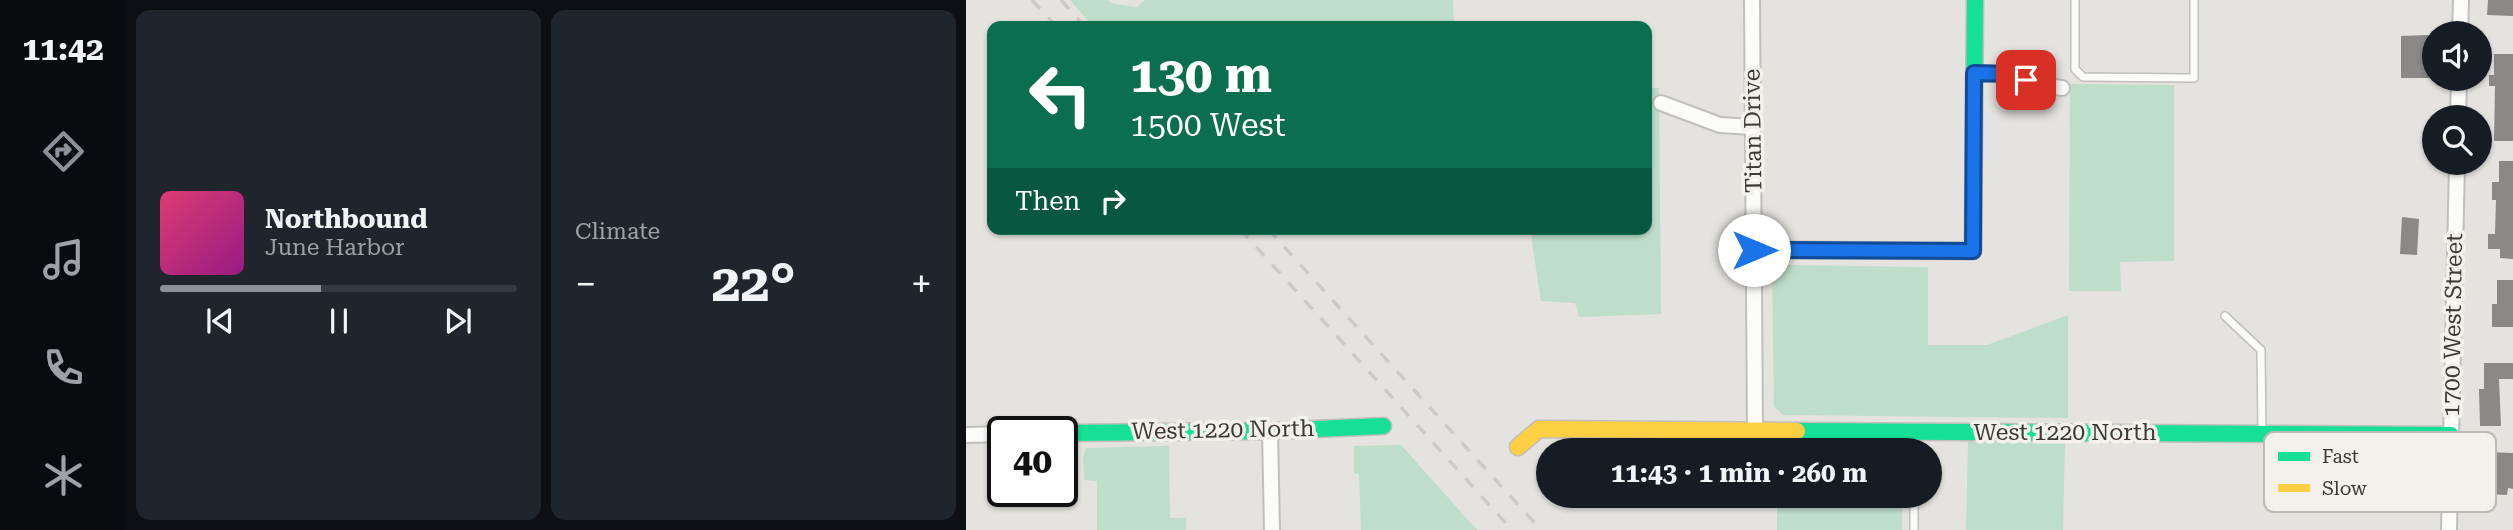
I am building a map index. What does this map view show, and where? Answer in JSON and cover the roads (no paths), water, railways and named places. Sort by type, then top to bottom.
[{"type":"street","name":"Titan Drive","points":[[1752,0],[1755,430]]},
{"type":"street","points":[[1754,250],[1973,251],[1975,0]]},
{"type":"street","points":[[2460,21],[2461,0]]},
{"type":"street","points":[[1974,73],[2010,74],[2046,86],[2062,88]]},
{"type":"street","points":[[1661,103],[1720,125],[1753,127]]},
{"type":"street","name":"1700 West Street","points":[[2451,432],[2457,175]]},
{"type":"street","name":"West 1220 North","points":[[1078,433],[1270,431],[1383,426]]},
{"type":"street","name":"West 1220 North","points":[[1518,447],[1539,429],[2262,434]]},
{"type":"street","points":[[1270,431],[1272,530]]},
{"type":"street","points":[[966,435],[987,434]]},
{"type":"street","name":"1700 West Street","points":[[2449,512],[2449,530]]},
{"type":"lane","points":[[2075,0],[2075,69],[2083,77],[2102,79],[2194,78],[2194,0]]},
{"type":"lane","points":[[2225,316],[2261,350],[2262,434]]},
{"type":"lane","points":[[1914,431],[1914,438]]},
{"type":"lane","points":[[1914,508],[1914,530]]},
{"type":"railway","points":[[1032,0],[1051,21]]},
{"type":"railway","points":[[1061,0],[1080,21]]},
{"type":"railway","points":[[1245,235],[1512,530]]},
{"type":"railway","points":[[1273,235],[1541,530]]}]
